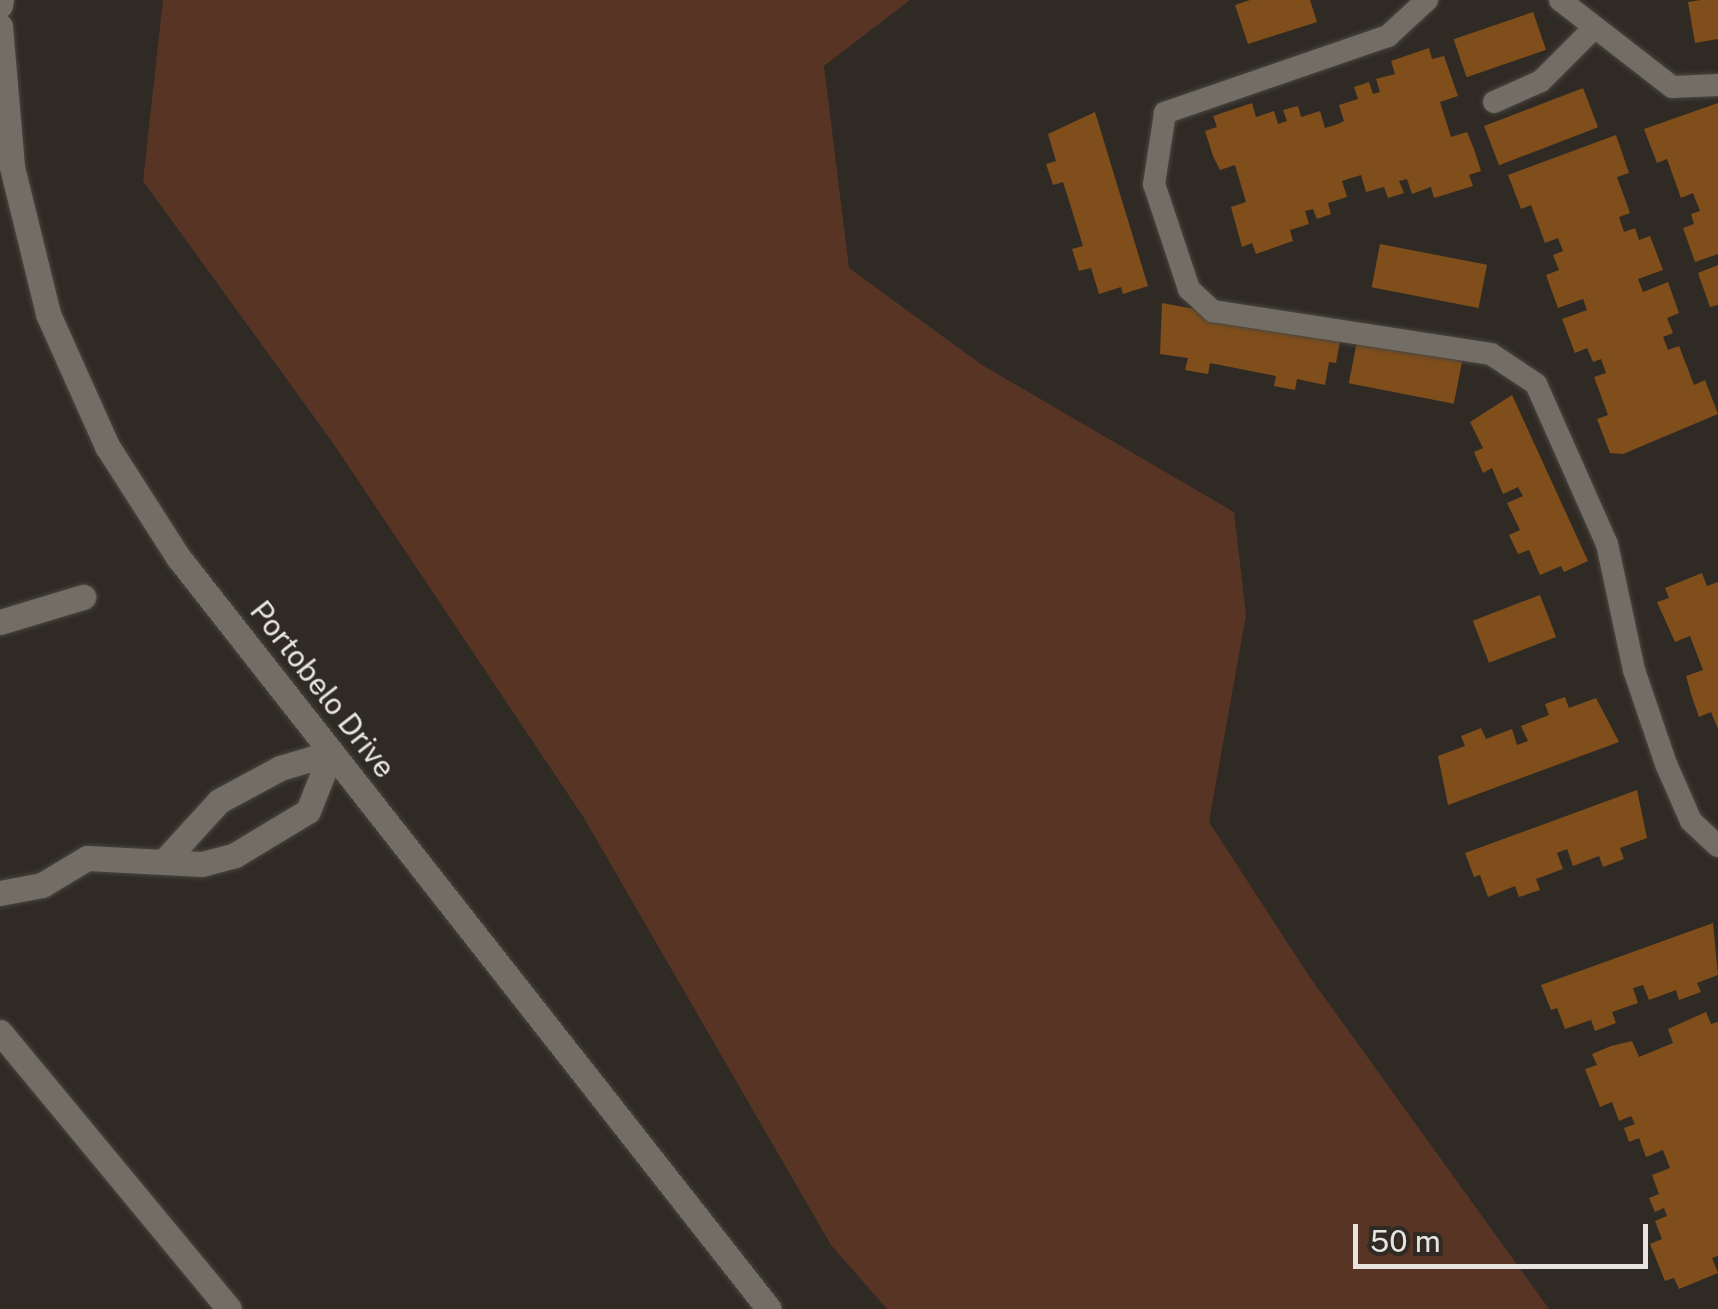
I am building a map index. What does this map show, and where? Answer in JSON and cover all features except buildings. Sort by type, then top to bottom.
[{"type":"street","name":"Portobelo Drive","points":[[0,26],[12,167],[44,296],[99,430],[178,557],[769,1309]]},
{"type":"street","points":[[0,622],[82,597]]},
{"type":"street","points":[[167,858],[218,802],[280,768],[331,752]]},
{"type":"street","points":[[0,892],[42,885],[87,858],[167,858],[202,864],[235,855],[308,811],[331,752]]},
{"type":"street","points":[[0,1032],[229,1309]]},
{"type":"lane","points":[[1427,0],[1388,36],[1165,113],[1154,184],[1189,289],[1213,311],[1491,354],[1536,384],[1607,544],[1634,670],[1666,764],[1690,821],[1718,846]]},
{"type":"lane","points":[[1560,0],[1672,87],[1718,86]]},
{"type":"lane","points":[[1494,102],[1542,81],[1594,27]]},
{"type":"shaded area","points":[[163,0],[910,0],[824,66],[849,268],[982,365],[1234,512],[1246,615],[1209,822],[1309,976],[1549,1309],[887,1309],[831,1245],[584,818],[333,443],[143,181]]}]
